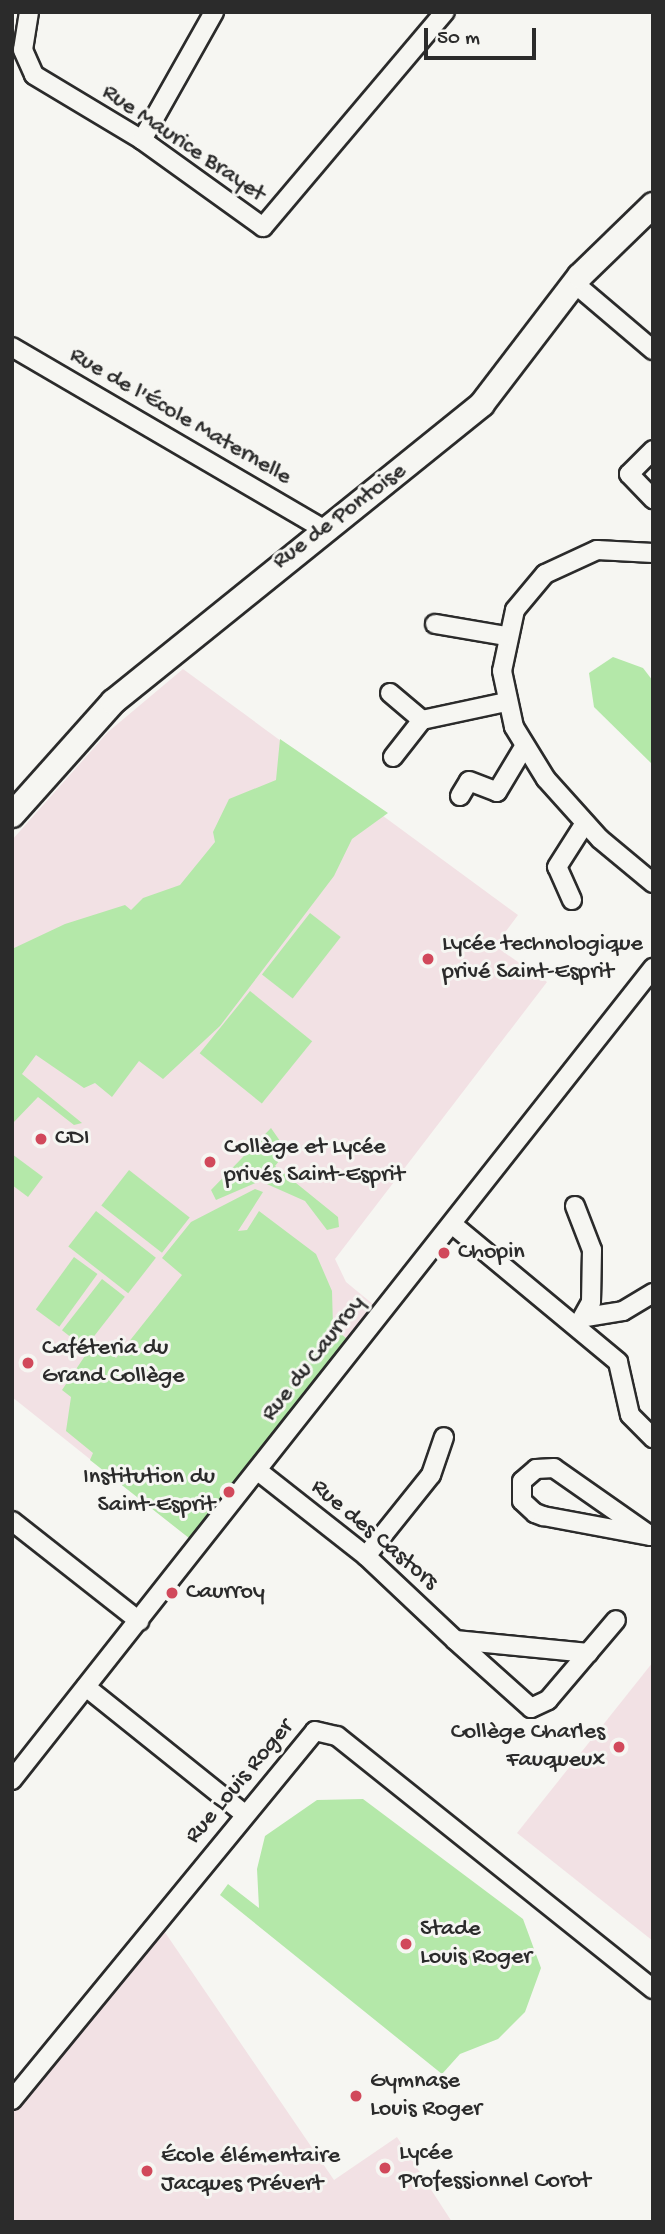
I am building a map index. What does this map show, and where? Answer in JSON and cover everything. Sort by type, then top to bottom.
[{"type":"street","name":"Rue Maurice Brayet","points":[[29,12],[23,50],[30,71],[142,141],[266,227],[445,12]]},
{"type":"street","points":[[142,141],[214,12]]},
{"type":"street","name":"Rue de Pontoise","points":[[12,815],[102,712],[323,529],[482,404],[574,283],[653,205]]},
{"type":"street","points":[[574,283],[653,350]]},
{"type":"street","name":"Rue de l'École Maternelle","points":[[12,347],[323,529]]},
{"type":"street","points":[[653,450],[629,474],[653,499]]},
{"type":"street","points":[[652,550],[607,548],[555,567],[522,597],[505,636],[506,702],[524,747],[585,823],[653,883]]},
{"type":"street","points":[[435,624],[505,636]]},
{"type":"street","points":[[390,693],[422,720]]},
{"type":"street","points":[[393,757],[422,720],[506,702]]},
{"type":"street","points":[[460,796],[469,781],[497,792],[524,747]]},
{"type":"street","points":[[572,900],[556,867],[585,823]]},
{"type":"street","name":"Rue du Caurroy","points":[[12,1780],[653,968]]},
{"type":"street","points":[[575,1206],[592,1250],[582,1321]]},
{"type":"street","points":[[452,1224],[582,1321],[618,1362],[624,1377],[630,1415],[653,1438]]},
{"type":"street","points":[[582,1321],[623,1311],[653,1293]]},
{"type":"street","points":[[366,1556],[431,1475],[444,1437]]},
{"type":"street","points":[[554,1468],[652,1536],[535,1514],[522,1501],[522,1481],[536,1469],[554,1468]]},
{"type":"street","name":"Rue des Castors","points":[[258,1471],[366,1556],[531,1708],[548,1700],[616,1620]]},
{"type":"street","points":[[12,1521],[139,1621]]},
{"type":"street","points":[[455,1640],[588,1653]]},
{"type":"street","points":[[86,1687],[243,1813]]},
{"type":"street","name":"Rue Louis Roger","points":[[12,2100],[302,1739],[328,1731],[653,1989]]},
{"type":"shaded area","name":"Collège et Lycée privés Saint-Esprit","points":[[183,669],[518,915],[495,946],[547,982],[335,1259],[346,1282],[374,1305],[189,1538],[12,1397],[12,840],[108,732]]},
{"type":"shaded area","name":"Collège Charles Fauqueux","points":[[653,1662],[653,1941],[517,1833]]},
{"type":"shaded area","points":[[162,1928],[334,2180],[397,2137],[452,2222],[12,2222],[12,2111]]},
{"type":"green space","points":[[613,657],[643,668],[653,681],[653,765],[594,707],[589,673]]},
{"type":"green space","points":[[280,739],[388,813],[352,839],[334,876],[220,1026],[163,1079],[139,1061],[112,1097],[95,1083],[84,1088],[36,1055],[22,1074],[82,1123],[74,1125],[38,1097],[12,1124],[12,949],[65,924],[125,905],[131,910],[143,898],[180,885],[215,842],[213,832],[229,799],[276,780]]},
{"type":"green space","points":[[310,913],[341,937],[293,998],[262,974]]},
{"type":"green space","points":[[250,991],[312,1041],[262,1104],[200,1053]]},
{"type":"green space","points":[[271,1128],[287,1151],[275,1166],[338,1217],[339,1227],[327,1230],[305,1201],[260,1181],[216,1200],[211,1190]]},
{"type":"green space","points":[[12,1154],[43,1177],[28,1197],[12,1185]]},
{"type":"green space","points":[[129,1170],[190,1217],[162,1253],[101,1205]]},
{"type":"green space","points":[[255,1189],[263,1192],[238,1231],[247,1230],[259,1211],[316,1254],[332,1291],[333,1327],[347,1339],[189,1538],[90,1460],[93,1453],[66,1431],[71,1397],[62,1390],[95,1341],[116,1358],[182,1275],[162,1258],[191,1222]]},
{"type":"green space","points":[[96,1211],[156,1258],[128,1293],[68,1246]]},
{"type":"green space","points":[[74,1257],[97,1274],[59,1327],[36,1310]]},
{"type":"green space","points":[[102,1279],[125,1297],[85,1348],[62,1330]]},
{"type":"green space","name":"Stade Louis Roger","points":[[363,1799],[523,1919],[541,1968],[525,2012],[498,2039],[460,2054],[442,2074],[220,1895],[228,1884],[259,1908],[257,1869],[265,1836],[317,1800]]},
{"type":"place","name":"Lycée technologique privé Saint-Esprit","points":[[428,959]]},
{"type":"place","name":"CDI","points":[[41,1139]]},
{"type":"place","name":"Collège et Lycée privés Saint-Esprit","points":[[210,1162]]},
{"type":"place","name":"Chopin","points":[[444,1253]]},
{"type":"place","name":"Caféteria du Grand Collège","points":[[28,1363]]},
{"type":"place","name":"Institution du Saint-Esprit","points":[[229,1492]]},
{"type":"place","name":"Caurroy","points":[[172,1593]]},
{"type":"place","name":"Collège Charles Fauqueux","points":[[619,1747]]},
{"type":"place","name":"Stade Louis Roger","points":[[406,1944]]},
{"type":"place","name":"Gymnase Louis Roger","points":[[356,2096]]},
{"type":"place","name":"Lycée Professionnel Corot","points":[[385,2168]]},
{"type":"place","name":"École élémentaire Jacques Prévert","points":[[147,2171]]}]
